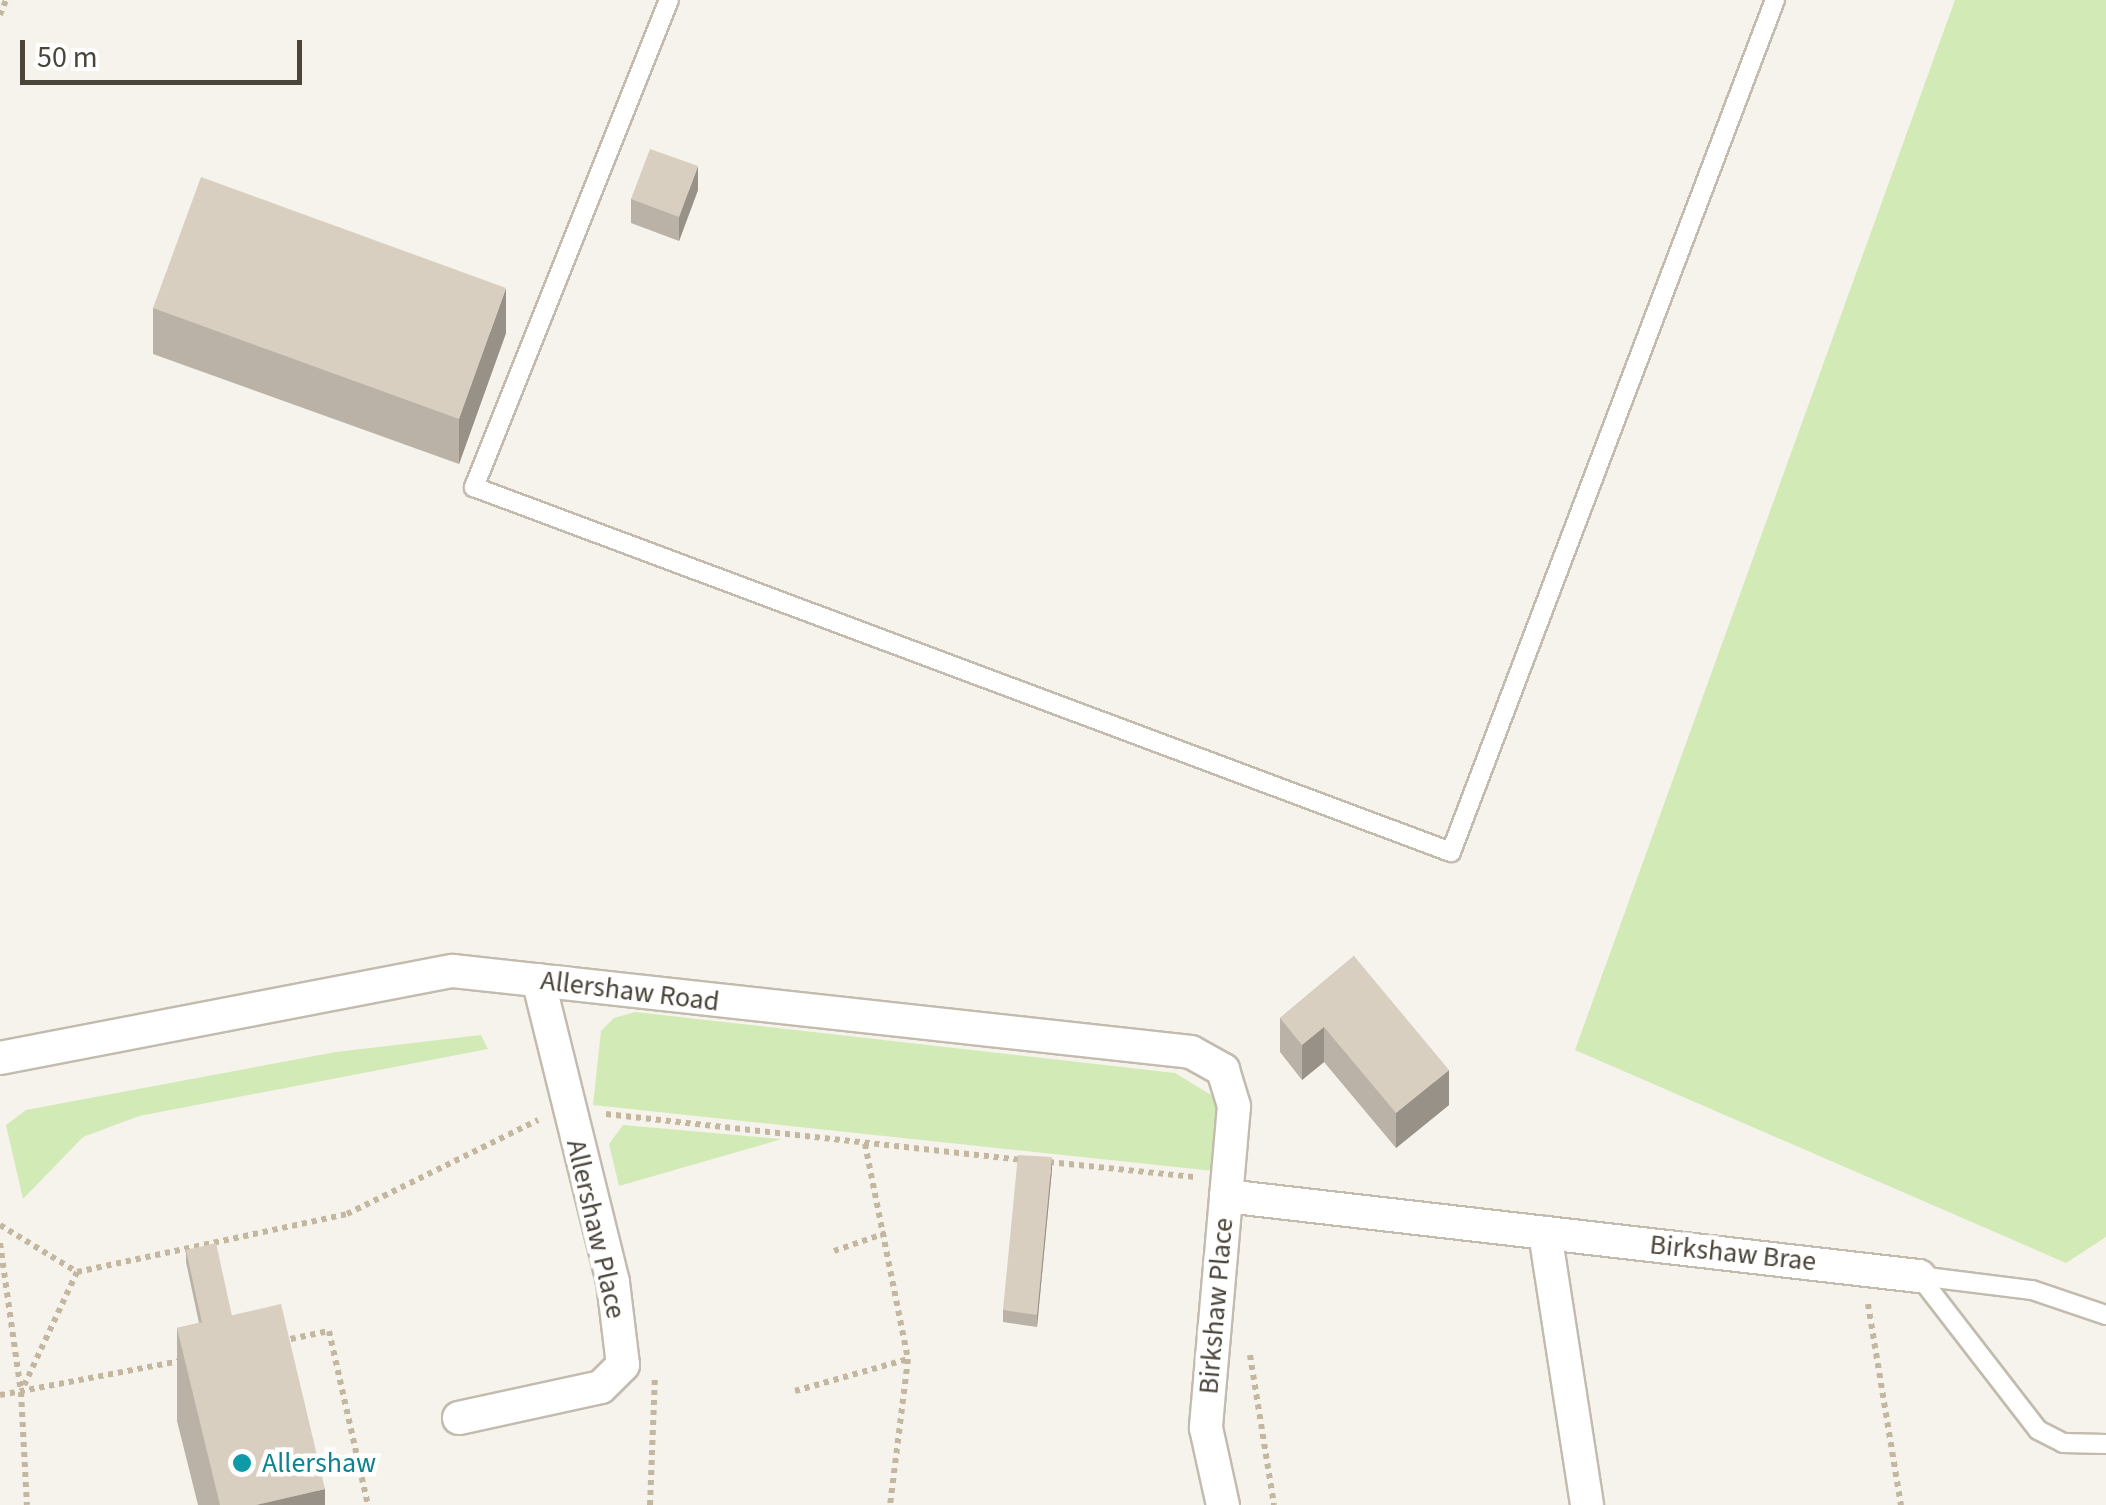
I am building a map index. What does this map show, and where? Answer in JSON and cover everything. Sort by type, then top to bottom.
[{"type":"street","name":"Allershaw Road","points":[[0,1058],[453,971],[1191,1052],[1224,1070],[1234,1106]]},
{"type":"street","name":"Allershaw Place","points":[[458,1418],[601,1386],[623,1364],[613,1282],[538,980]]},
{"type":"street","name":"Birkshaw Place","points":[[1224,1505],[1206,1428],[1234,1106]]},
{"type":"street","name":"Birkshaw Brae","points":[[1228,1188],[1545,1233],[1920,1276]]},
{"type":"street","points":[[1545,1233],[1587,1505]]},
{"type":"lane","points":[[669,0],[474,488],[1451,852],[1775,0]]},
{"type":"lane","points":[[1920,1276],[2032,1290],[2106,1315]]},
{"type":"lane","points":[[1920,1276],[2038,1430],[2063,1443],[2106,1444]]},
{"type":"path","points":[[0,15],[6,0]]},
{"type":"path","points":[[0,1225],[78,1272],[347,1214],[567,1106],[1228,1188]]},
{"type":"path","points":[[866,1144],[908,1359],[890,1505]]},
{"type":"path","points":[[834,1251],[886,1233]]},
{"type":"path","points":[[0,1243],[21,1392],[28,1505]]},
{"type":"path","points":[[1862,1268],[1900,1505]]},
{"type":"path","points":[[21,1392],[78,1272]]},
{"type":"path","points":[[272,1343],[330,1332],[368,1505]]},
{"type":"path","points":[[0,1395],[195,1358]]},
{"type":"path","points":[[795,1391],[908,1359]]},
{"type":"green space","points":[[1955,0],[2106,0],[2106,1237],[2066,1263],[1575,1050]]},
{"type":"green space","points":[[635,1012],[1175,1073],[1216,1098],[1220,1122],[1214,1171],[593,1105],[601,1031],[614,1018]]},
{"type":"green space","points":[[481,1035],[488,1049],[139,1116],[83,1137],[23,1199],[6,1125],[26,1110],[336,1052]]},
{"type":"green space","points":[[623,1125],[782,1139],[619,1186],[609,1144]]},
{"type":"building","points":[[650,149],[698,166],[679,217],[631,199]]},
{"type":"building","points":[[201,177],[506,288],[459,419],[153,308]]},
{"type":"building","points":[[1354,956],[1449,1070],[1396,1113],[1324,1027],[1302,1045],[1280,1018]]},
{"type":"building","points":[[1018,1155],[1052,1157],[1037,1315],[1003,1310]]},
{"type":"building","points":[[216,1243],[232,1316],[202,1323],[186,1250]]},
{"type":"building","points":[[281,1304],[325,1489],[256,1505],[220,1505],[177,1328]]},
{"type":"place","name":"Allershaw","points":[[242,1463]]}]
